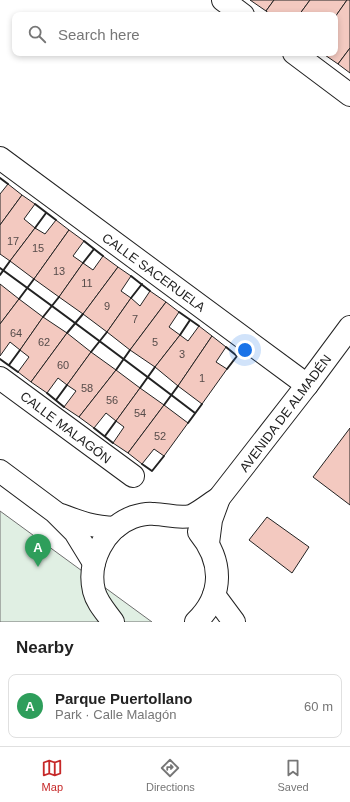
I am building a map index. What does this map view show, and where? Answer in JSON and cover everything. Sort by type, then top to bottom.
[{"type":"street","points":[[223,0],[239,12]]},
{"type":"street","points":[[298,56],[350,95]]},
{"type":"street","name":"CALLE SACERUELA","points":[[0,158],[307,385]]},
{"type":"street","name":"AVENIDA DE ALMADÉN","points":[[208,543],[211,520],[219,498],[350,327]]},
{"type":"street","name":"CALLE MALAGÓN","points":[[0,378],[133,476]]},
{"type":"street","points":[[0,471],[55,512],[75,532],[94,562]]},
{"type":"street","name":"AVENIDA DE ALMADÉN","points":[[174,517],[191,516],[219,498]]},
{"type":"street","points":[[55,512],[85,524],[115,528]]},
{"type":"street","name":"AVENIDA DE ALMADÉN","points":[[103,617],[94,592],[92,577],[94,562],[102,543],[115,528],[133,517],[154,513],[174,517],[188,523],[199,532],[208,543],[215,560],[218,578],[214,595],[205,613],[196,622]]},
{"type":"street","points":[[214,595],[234,622]]},
{"type":"green space","points":[[0,511],[152,622],[0,622]]},
{"type":"building","points":[[250,0],[274,0],[266,11]]},
{"type":"building","points":[[274,0],[310,0],[301,12],[266,11]]},
{"type":"building","points":[[310,0],[347,0],[338,13],[301,12]]},
{"type":"building","points":[[347,0],[350,0],[350,48],[338,64],[326,56],[338,56],[338,13]]},
{"type":"building","points":[[350,48],[350,73],[338,64]]},
{"type":"building","points":[[8,184],[22,195],[0,225],[0,194]]},
{"type":"building","points":[[22,195],[35,204],[24,219],[35,228],[10,261],[0,254],[0,225]]},
{"type":"building","points":[[56,220],[69,230],[34,279],[10,261],[35,228],[45,234]]},
{"type":"building","points":[[69,230],[84,241],[73,256],[83,263],[59,297],[34,279]]},
{"type":"building","points":[[103,256],[118,267],[83,314],[59,297],[83,263],[93,270]]},
{"type":"building","points":[[118,267],[131,276],[121,291],[131,298],[107,332],[83,314]]},
{"type":"building","points":[[0,284],[19,299],[0,324]]},
{"type":"building","points":[[150,291],[166,302],[130,350],[107,332],[131,298],[140,306]]},
{"type":"building","points":[[19,299],[43,317],[20,350],[10,342],[0,356],[0,324]]},
{"type":"building","points":[[166,302],[179,312],[169,327],[180,335],[155,367],[130,350]]},
{"type":"building","points":[[43,317],[67,333],[31,382],[18,372],[29,357],[20,350]]},
{"type":"building","points":[[199,326],[212,336],[178,386],[155,367],[180,335],[188,341]]},
{"type":"building","points":[[67,333],[91,352],[67,385],[58,378],[47,393],[31,382]]},
{"type":"building","points":[[212,336],[226,347],[216,362],[227,369],[202,404],[178,386]]},
{"type":"building","points":[[91,352],[116,370],[79,417],[64,407],[76,391],[67,385]]},
{"type":"building","points":[[116,370],[140,388],[116,421],[106,413],[94,428],[79,417]]},
{"type":"building","points":[[140,388],[164,405],[128,453],[113,443],[124,427],[116,421]]},
{"type":"building","points":[[164,405],[188,423],[164,456],[154,449],[142,464],[128,453]]},
{"type":"building","points":[[350,428],[350,505],[313,477]]},
{"type":"building","points":[[267,517],[309,547],[292,573],[249,540]]},
{"type":"wall","points":[[0,178],[8,184]]},
{"type":"wall","points":[[35,204],[56,220]]},
{"type":"wall","points":[[35,228],[46,213]]},
{"type":"wall","points":[[84,241],[103,256]]},
{"type":"wall","points":[[83,263],[94,249]]},
{"type":"wall","points":[[0,275],[10,261]]},
{"type":"wall","points":[[0,268],[195,413]]},
{"type":"wall","points":[[131,276],[150,291]]},
{"type":"wall","points":[[19,299],[34,279]]},
{"type":"wall","points":[[131,298],[142,284]]},
{"type":"wall","points":[[43,317],[59,297]]},
{"type":"wall","points":[[179,312],[199,326]]},
{"type":"wall","points":[[67,333],[83,314]]},
{"type":"wall","points":[[180,335],[190,320]]},
{"type":"wall","points":[[91,352],[107,332]]},
{"type":"wall","points":[[226,347],[237,356],[227,369]]},
{"type":"wall","points":[[9,365],[20,350]]},
{"type":"wall","points":[[116,370],[130,350]]},
{"type":"wall","points":[[0,359],[18,372]]},
{"type":"wall","points":[[140,388],[155,367]]},
{"type":"wall","points":[[56,400],[67,385]]},
{"type":"wall","points":[[164,405],[178,386]]},
{"type":"wall","points":[[47,393],[64,407]]},
{"type":"wall","points":[[188,423],[202,404]]},
{"type":"wall","points":[[105,436],[116,421]]},
{"type":"wall","points":[[94,428],[113,443]]},
{"type":"wall","points":[[142,464],[152,471],[164,456]]},
{"type":"place","name":"Parque Puertollano","points":[[38,567]]}]
